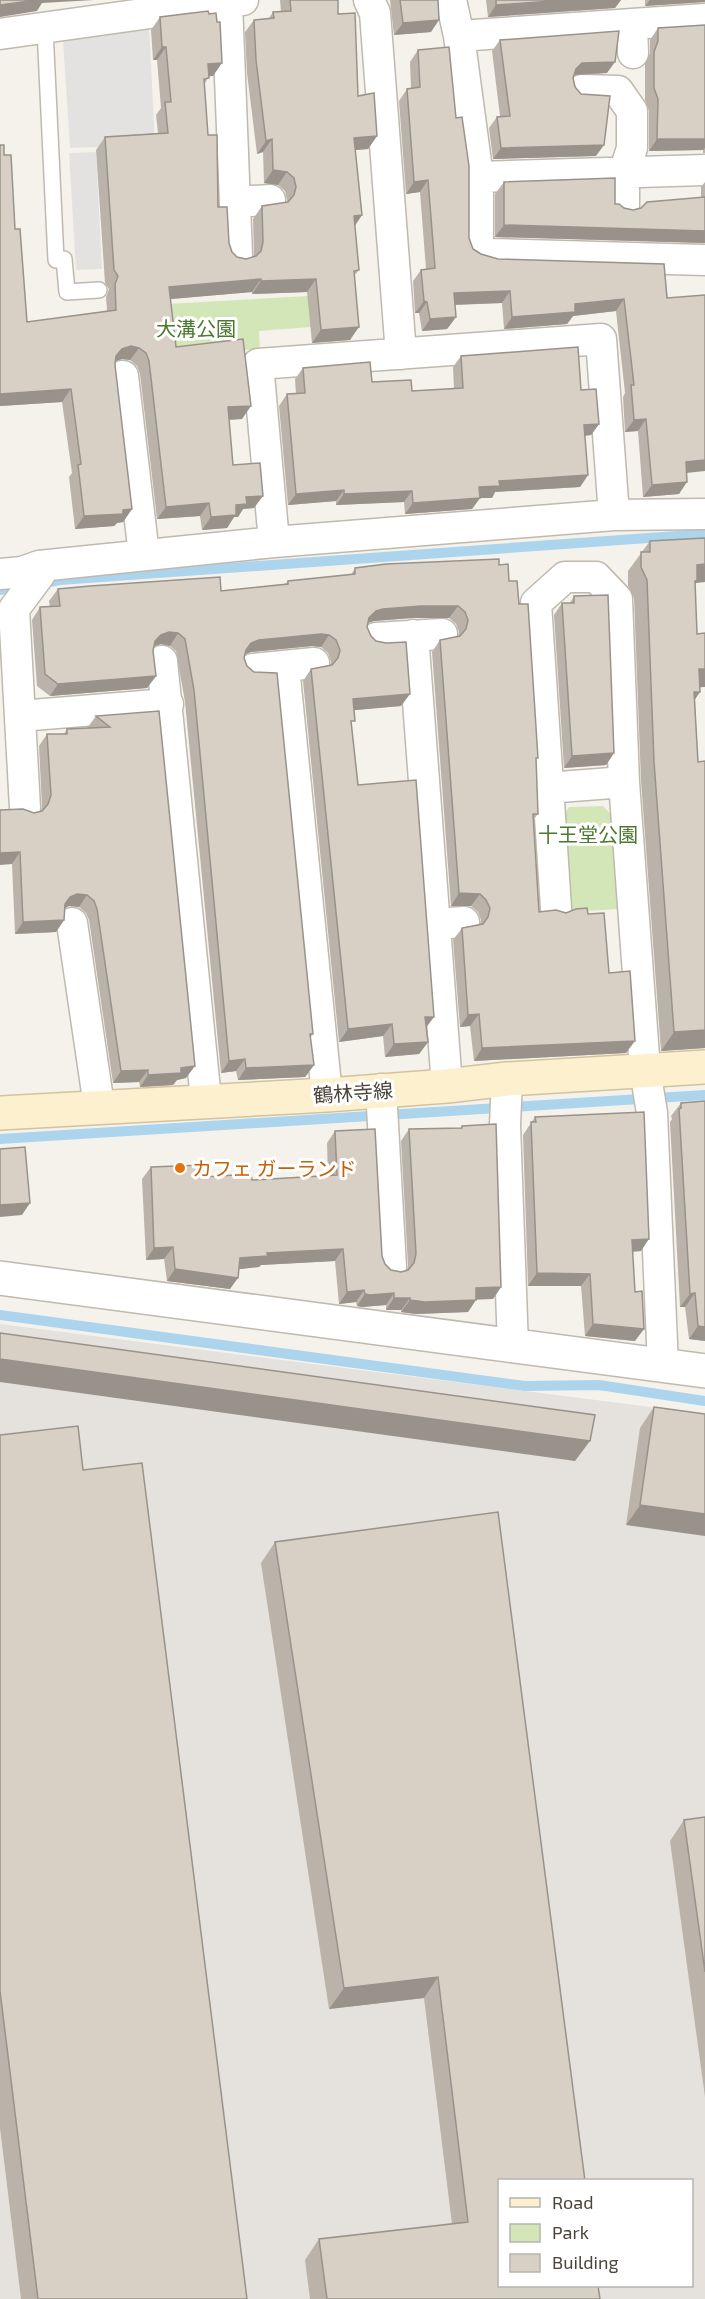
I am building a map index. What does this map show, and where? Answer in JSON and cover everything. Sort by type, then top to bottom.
[{"type":"main road","name":"鶴林寺線","points":[[0,1113],[327,1095],[382,1108],[447,1086],[506,1102],[649,1091],[705,1066]]},
{"type":"street","points":[[369,0],[375,13],[401,354]]},
{"type":"street","points":[[451,0],[459,36],[478,177],[478,250],[490,254],[705,260]]},
{"type":"street","points":[[0,34],[45,29],[122,9],[235,1],[237,255]]},
{"type":"street","points":[[459,36],[632,39],[705,19]]},
{"type":"street","points":[[582,90],[618,91],[632,111],[632,148],[624,173],[624,205]]},
{"type":"street","points":[[478,177],[705,170]]},
{"type":"street","points":[[235,202],[270,200]]},
{"type":"street","points":[[274,542],[258,364],[601,339],[614,516]]},
{"type":"street","points":[[123,376],[144,555]]},
{"type":"street","points":[[0,574],[22,572],[34,579],[144,555],[274,542],[614,516],[705,514]]},
{"type":"street","points":[[556,908],[536,603],[565,577],[596,577],[617,599],[624,782],[649,1091],[663,1366]]},
{"type":"street","points":[[25,808],[14,609],[34,579]]},
{"type":"street","points":[[376,638],[427,634],[434,924],[447,1086]]},
{"type":"street","points":[[162,661],[206,1100]]},
{"type":"street","points":[[253,669],[314,663]]},
{"type":"street","points":[[284,667],[327,1095]]},
{"type":"street","points":[[20,716],[168,704]]},
{"type":"street","points":[[547,788],[624,782]]},
{"type":"street","points":[[434,924],[464,922]]},
{"type":"street","points":[[72,923],[99,1106]]},
{"type":"street","points":[[506,1102],[513,1347]]},
{"type":"street","points":[[382,1108],[391,1267]]},
{"type":"street","points":[[0,1278],[705,1371]]},
{"type":"lane","points":[[45,29],[56,260],[64,259],[67,292],[99,290]]},
{"type":"shaded area","points":[[149,24],[155,145],[70,148],[63,41],[68,35]]},
{"type":"shaded area","points":[[96,152],[102,269],[76,270],[69,153]]},
{"type":"shaded area","points":[[0,1324],[705,1414],[705,2299],[0,2299]]},
{"type":"green space","name":"大溝公園","points":[[308,296],[311,327],[259,331],[260,349],[173,355],[167,304]]},
{"type":"green space","name":"十王堂公園","points":[[603,806],[613,817],[618,909],[567,912],[561,819],[569,807]]},
{"type":"building","points":[[0,0],[37,0],[0,5]]},
{"type":"building","points":[[290,0],[338,0],[338,14],[355,13],[358,96],[374,93],[377,136],[354,138],[362,215],[354,216],[359,270],[354,271],[359,327],[321,330],[316,279],[261,281],[261,279],[169,287],[176,347],[243,339],[251,406],[228,407],[233,465],[260,463],[263,496],[246,497],[247,504],[236,505],[236,515],[211,517],[209,503],[166,507],[149,361],[146,353],[131,346],[122,349],[116,356],[115,365],[132,509],[123,510],[123,514],[84,516],[78,465],[81,464],[71,389],[0,394],[0,145],[4,145],[4,155],[11,155],[15,229],[20,229],[27,322],[116,310],[115,284],[118,276],[114,270],[105,137],[168,133],[165,102],[171,102],[166,47],[162,47],[160,17],[208,11],[209,14],[216,13],[217,22],[220,22],[222,63],[208,64],[209,78],[204,79],[208,135],[217,135],[218,207],[227,207],[229,243],[232,252],[237,257],[246,259],[256,256],[261,251],[263,242],[262,206],[288,202],[294,195],[296,187],[294,178],[287,172],[273,170],[272,139],[266,141],[256,60],[254,20],[274,18],[273,12],[291,11]]},
{"type":"building","points":[[400,0],[438,0],[439,20],[403,23]]},
{"type":"building","points":[[496,0],[566,0],[496,5]]},
{"type":"building","points":[[705,25],[705,139],[657,139],[658,99],[654,88],[654,52],[658,41],[658,28]]},
{"type":"building","points":[[619,31],[615,62],[582,63],[576,69],[573,78],[575,87],[581,94],[610,96],[604,145],[501,148],[497,117],[510,116],[500,40]]},
{"type":"building","points":[[449,47],[456,118],[462,117],[469,166],[469,238],[473,249],[498,259],[664,264],[667,298],[705,295],[705,460],[686,462],[687,482],[652,485],[646,419],[634,420],[631,385],[634,385],[624,299],[575,304],[575,312],[512,317],[510,291],[454,293],[456,317],[430,319],[427,302],[424,301],[421,270],[435,268],[428,180],[414,182],[407,89],[420,87],[418,50]]},
{"type":"building","points":[[615,178],[615,204],[633,210],[641,208],[647,202],[705,197],[705,231],[504,225],[504,182]]},
{"type":"building","points":[[578,347],[581,390],[596,389],[599,424],[584,425],[588,475],[499,481],[500,486],[479,487],[480,498],[413,503],[412,491],[344,494],[344,490],[296,494],[287,394],[305,393],[303,368],[370,362],[372,382],[411,380],[412,391],[463,388],[461,356]]},
{"type":"building","points":[[705,538],[705,564],[697,565],[697,581],[695,581],[697,634],[705,633],[705,669],[699,669],[700,692],[694,692],[698,762],[705,761],[705,1030],[674,1032],[654,762],[647,580],[641,567],[641,552],[650,552],[650,541]]},
{"type":"building","points":[[499,559],[499,565],[508,564],[509,581],[517,581],[519,604],[528,604],[538,758],[536,758],[538,814],[533,814],[539,912],[556,910],[566,913],[587,908],[588,914],[604,913],[609,973],[630,971],[635,1041],[482,1048],[479,1014],[468,1015],[462,928],[483,924],[490,908],[480,894],[459,893],[440,640],[460,636],[466,629],[468,620],[465,612],[458,606],[421,606],[383,609],[376,611],[369,618],[367,627],[376,641],[406,642],[410,694],[353,699],[355,721],[351,721],[358,785],[416,780],[434,1017],[425,1017],[428,1042],[394,1044],[392,1024],[348,1029],[311,669],[332,665],[338,658],[340,650],[336,640],[329,635],[321,634],[259,640],[251,643],[244,658],[247,666],[254,672],[277,673],[313,1034],[310,1034],[314,1065],[246,1068],[245,1059],[229,1061],[194,690],[185,639],[178,633],[169,632],[161,635],[155,641],[153,651],[156,676],[58,684],[45,674],[40,607],[60,606],[58,589],[220,577],[221,591],[355,574],[355,568],[386,564]]},
{"type":"building","points":[[608,595],[614,753],[572,756],[562,603],[574,603],[574,596]]},
{"type":"building","points":[[159,711],[195,1066],[181,1068],[181,1073],[148,1075],[148,1070],[121,1071],[94,901],[87,895],[77,894],[70,897],[65,904],[64,920],[23,922],[20,852],[0,853],[0,810],[23,809],[34,813],[42,811],[48,804],[51,795],[47,734],[67,734],[67,729],[110,727],[96,716]]},
{"type":"building","points":[[705,1101],[705,1327],[698,1326],[695,1293],[690,1294],[679,1109],[681,1103]]},
{"type":"building","points":[[644,1112],[649,1239],[632,1240],[635,1292],[642,1291],[644,1329],[593,1324],[590,1274],[537,1273],[531,1122],[536,1122],[535,1117]]},
{"type":"building","points":[[496,1124],[501,1287],[476,1288],[476,1300],[425,1302],[410,1300],[410,1298],[394,1298],[394,1293],[370,1295],[365,1294],[364,1290],[347,1292],[343,1249],[267,1253],[268,1256],[240,1258],[238,1278],[175,1269],[173,1247],[154,1248],[151,1167],[203,1165],[203,1177],[251,1174],[252,1180],[337,1175],[335,1131],[375,1129],[382,1256],[385,1264],[391,1270],[401,1272],[408,1270],[414,1263],[416,1254],[409,1129],[462,1128],[462,1126]]},
{"type":"building","points":[[25,1147],[30,1203],[0,1205],[0,1149]]},
{"type":"building","points":[[0,1333],[595,1415],[590,1441],[0,1359]]},
{"type":"building","points":[[654,1407],[705,1414],[705,1514],[640,1505]]},
{"type":"building","points":[[78,1426],[83,1470],[142,1463],[247,2299],[38,2299],[0,1991],[0,1435]]},
{"type":"building","points":[[498,1512],[585,2179],[498,2179],[498,2287],[598,2287],[600,2299],[327,2299],[319,2239],[468,2222],[438,1977],[344,1988],[275,1542]]},
{"type":"building","points":[[705,1817],[705,1972],[684,1820]]},
{"type":"waterway","points":[[39,584],[60,580],[705,534]]},
{"type":"waterway","points":[[0,590],[23,586]]},
{"type":"waterway","points":[[0,1139],[705,1095]]},
{"type":"waterway","points":[[0,1315],[525,1386],[599,1385],[705,1401]]},
{"type":"place","name":"カフェ ガーランド","points":[[180,1168]]}]
